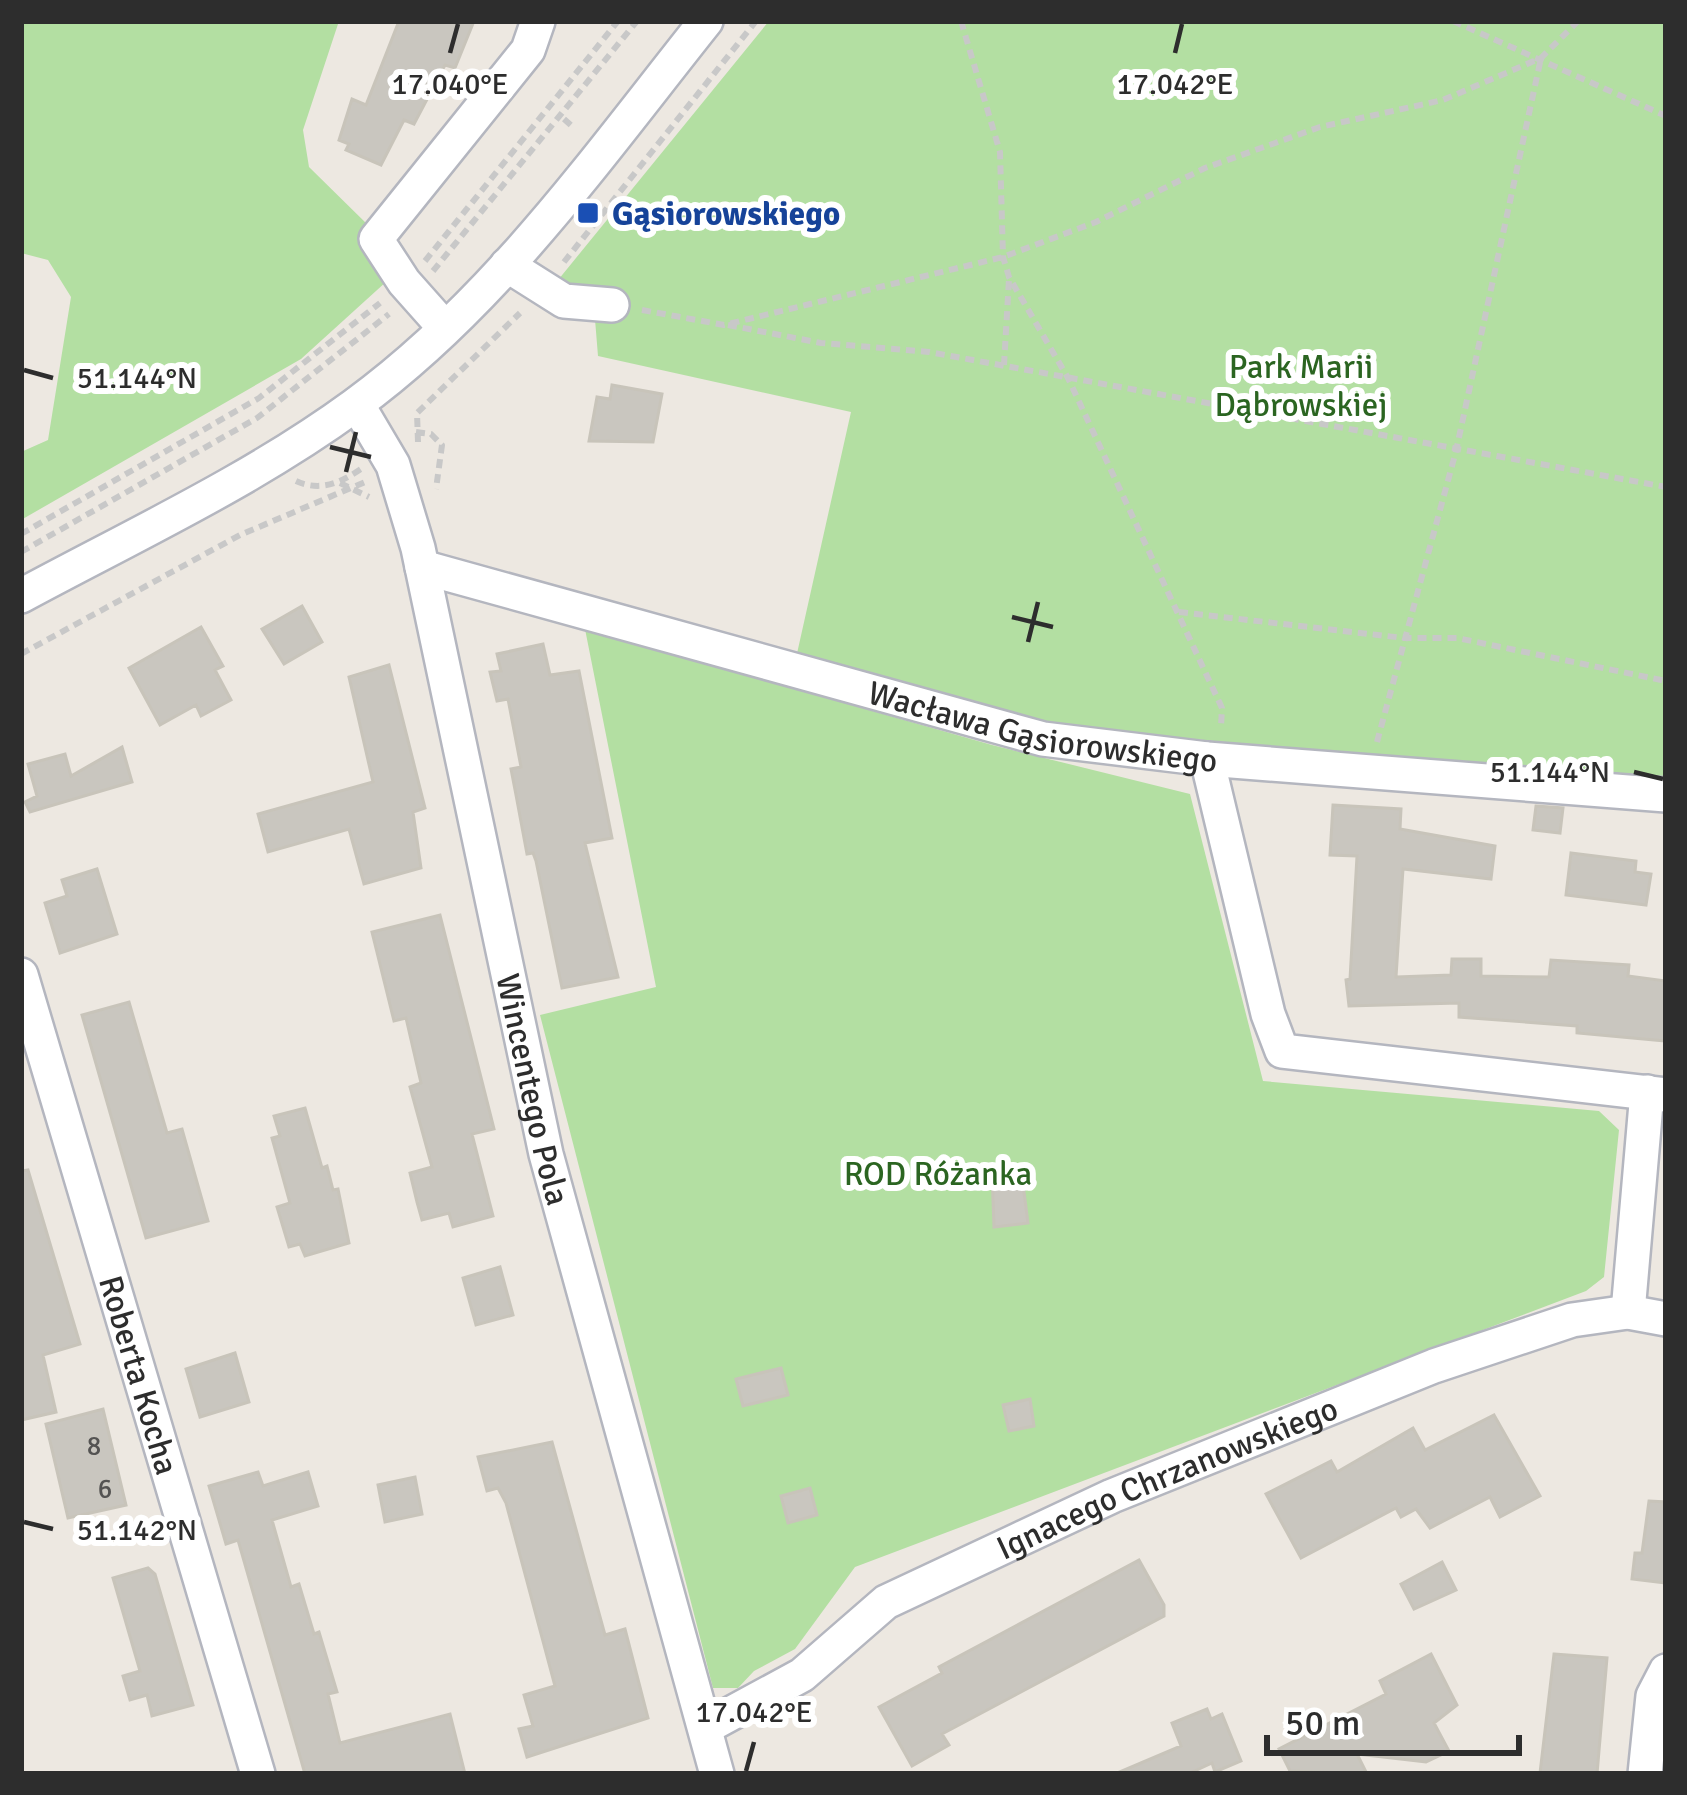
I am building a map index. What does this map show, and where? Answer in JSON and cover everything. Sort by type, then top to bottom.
[{"type":"street","points":[[444,327],[404,282],[376,239],[528,50],[538,21]]},
{"type":"street","points":[[21,596],[223,490],[357,404],[507,265],[706,21]]},
{"type":"street","points":[[507,265],[564,301],[612,304]]},
{"type":"street","name":"Wincentego Pola","points":[[357,404],[422,567],[546,1154],[717,1774]]},
{"type":"street","name":"Wacława Gąsiorowskiego","points":[[422,567],[983,725],[1043,739],[1214,760],[1268,1014],[1282,1051],[1656,1093]]},
{"type":"street","points":[[1214,760],[1370,768],[1666,795]]},
{"type":"street","name":"Roberta Kocha","points":[[21,975],[258,1774]]},
{"type":"street","points":[[1628,1312],[1656,1093]]},
{"type":"street","name":"Ignacego Chrzanowskiego","points":[[706,1727],[802,1675],[886,1602],[1112,1496],[1434,1366],[1572,1320],[1628,1312],[1666,1319]]},
{"type":"street","points":[[1645,1774],[1653,1696],[1666,1671]]},
{"type":"path","points":[[412,274],[461,221],[618,21]]},
{"type":"path","points":[[420,284],[637,21]]},
{"type":"path","points":[[961,21],[1000,152],[1003,257],[1068,378],[1222,708],[1214,760]]},
{"type":"path","points":[[1453,21],[1666,116]]},
{"type":"path","points":[[724,325],[1003,257],[1096,222],[1205,168],[1320,127],[1443,100],[1541,58],[1578,21]]},
{"type":"path","points":[[1370,768],[1456,451],[1508,197],[1540,83],[1541,58]]},
{"type":"path","points":[[549,107],[573,127]]},
{"type":"path","points":[[1004,365],[1010,277]]},
{"type":"path","points":[[21,534],[233,414],[303,368],[385,299]]},
{"type":"path","points":[[21,552],[257,418],[335,362],[404,300]]},
{"type":"path","points":[[612,304],[1004,365],[1666,487]]},
{"type":"path","points":[[417,436],[417,413],[431,399]]},
{"type":"path","points":[[233,414],[238,424]]},
{"type":"path","points":[[293,476],[308,486],[340,483],[380,464]]},
{"type":"path","points":[[21,654],[380,464]]},
{"type":"path","points":[[286,497],[293,508]]},
{"type":"path","points":[[1179,612],[1404,638],[1457,638],[1666,681]]},
{"type":"green space","points":[[21,21],[339,21],[303,130],[309,167],[369,226],[359,241],[387,281],[301,359],[21,520],[21,452],[48,440],[71,297],[48,260],[21,253]]},
{"type":"green space","name":"Park Marii Dąbrowskiej","points":[[769,21],[1666,21],[1666,784],[1067,727],[964,705],[796,658],[851,412],[598,356],[593,295],[554,285]]},
{"type":"green space","name":"ROD Różanka","points":[[585,629],[992,745],[1190,794],[1263,1081],[1599,1111],[1619,1130],[1604,1277],[1586,1291],[855,1567],[795,1649],[754,1671],[738,1688],[713,1688],[540,1015],[656,987]]},
{"type":"building","points":[[399,21],[474,21],[455,68],[445,65],[414,124],[404,120],[381,165],[346,150],[349,144],[339,140],[352,99],[366,105]]},
{"type":"building","points":[[612,385],[662,394],[653,442],[589,441],[597,397],[610,399]]},
{"type":"building","points":[[302,606],[322,642],[284,664],[262,629]]},
{"type":"building","points":[[201,627],[223,666],[215,670],[231,700],[201,716],[196,705],[160,725],[129,668]]},
{"type":"building","points":[[543,644],[550,675],[579,671],[612,838],[585,843],[618,977],[562,988],[536,861],[533,853],[527,854],[511,769],[521,767],[508,699],[497,701],[490,672],[501,671],[497,654]]},
{"type":"building","points":[[389,665],[425,808],[413,812],[421,868],[364,884],[349,829],[268,852],[258,814],[373,782],[349,677]]},
{"type":"building","points":[[122,747],[132,782],[30,812],[25,802],[37,796],[28,764],[65,754],[71,776]]},
{"type":"building","points":[[1333,805],[1401,809],[1400,829],[1495,846],[1491,879],[1403,869],[1396,977],[1451,975],[1452,959],[1481,959],[1481,976],[1549,977],[1551,960],[1629,965],[1628,976],[1666,981],[1666,1041],[1577,1033],[1577,1026],[1459,1017],[1459,1003],[1349,1006],[1346,980],[1350,979],[1357,856],[1330,855]]},
{"type":"building","points":[[1536,806],[1563,808],[1560,833],[1533,830]]},
{"type":"building","points":[[1571,853],[1636,861],[1635,872],[1651,874],[1646,905],[1566,895]]},
{"type":"building","points":[[97,869],[117,934],[60,953],[45,903],[67,896],[62,880]]},
{"type":"building","points":[[440,915],[494,1129],[472,1134],[493,1216],[453,1227],[449,1213],[422,1220],[417,1202],[410,1173],[432,1167],[410,1087],[421,1083],[406,1018],[394,1021],[372,932]]},
{"type":"building","points":[[129,1002],[167,1133],[182,1129],[208,1221],[146,1238],[82,1015]]},
{"type":"building","points":[[305,1108],[322,1168],[327,1166],[333,1190],[338,1189],[349,1243],[305,1256],[300,1244],[289,1247],[277,1207],[290,1203],[272,1138],[280,1136],[274,1116]]},
{"type":"building","points":[[1021,1169],[1028,1223],[994,1227],[992,1173]]},
{"type":"building","points":[[28,1170],[80,1344],[43,1355],[56,1412],[21,1420],[21,1171]]},
{"type":"building","points":[[500,1267],[513,1315],[476,1325],[463,1278]]},
{"type":"building","points":[[235,1353],[249,1402],[200,1417],[186,1369]]},
{"type":"building","points":[[781,1368],[788,1395],[743,1406],[736,1379]]},
{"type":"building","points":[[1030,1399],[1034,1426],[1009,1431],[1003,1405]]},
{"type":"building","points":[[103,1409],[126,1505],[68,1518],[46,1424]]},
{"type":"building","points":[[1494,1415],[1540,1496],[1500,1517],[1490,1497],[1430,1528],[1416,1509],[1401,1517],[1396,1508],[1301,1558],[1266,1494],[1331,1461],[1337,1472],[1413,1428],[1425,1450]]},
{"type":"building","points":[[552,1442],[605,1635],[625,1629],[648,1718],[527,1757],[519,1729],[533,1726],[524,1695],[555,1686],[506,1503],[498,1488],[487,1491],[478,1457]]},
{"type":"building","points":[[258,1472],[263,1486],[308,1472],[318,1506],[272,1520],[291,1587],[299,1584],[314,1634],[319,1632],[337,1692],[328,1694],[340,1743],[450,1714],[465,1774],[305,1774],[238,1540],[226,1544],[209,1486]]},
{"type":"building","points":[[415,1477],[422,1514],[385,1522],[378,1485]]},
{"type":"building","points":[[810,1488],[817,1515],[788,1523],[781,1496]]},
{"type":"building","points":[[1649,1501],[1666,1502],[1666,1583],[1632,1579],[1635,1553],[1642,1553]]},
{"type":"building","points":[[1139,1560],[1164,1605],[1164,1616],[942,1734],[949,1745],[912,1766],[879,1707],[942,1673],[939,1667]]},
{"type":"building","points":[[1442,1562],[1456,1590],[1414,1609],[1401,1584]]},
{"type":"building","points":[[148,1568],[155,1574],[193,1705],[152,1716],[147,1695],[130,1700],[123,1676],[140,1671],[113,1578]]},
{"type":"building","points":[[1431,1654],[1457,1705],[1434,1723],[1449,1751],[1426,1762],[1357,1754],[1367,1774],[1290,1771],[1279,1749],[1386,1694],[1380,1681]]},
{"type":"building","points":[[1554,1654],[1607,1658],[1597,1774],[1540,1773]]},
{"type":"building","points":[[1207,1709],[1211,1719],[1222,1714],[1241,1761],[1215,1772],[1212,1763],[1188,1774],[1115,1774],[1181,1746],[1172,1723]]},
{"type":"place","name":"Gąsiorowskiego","points":[[588,213]]}]
